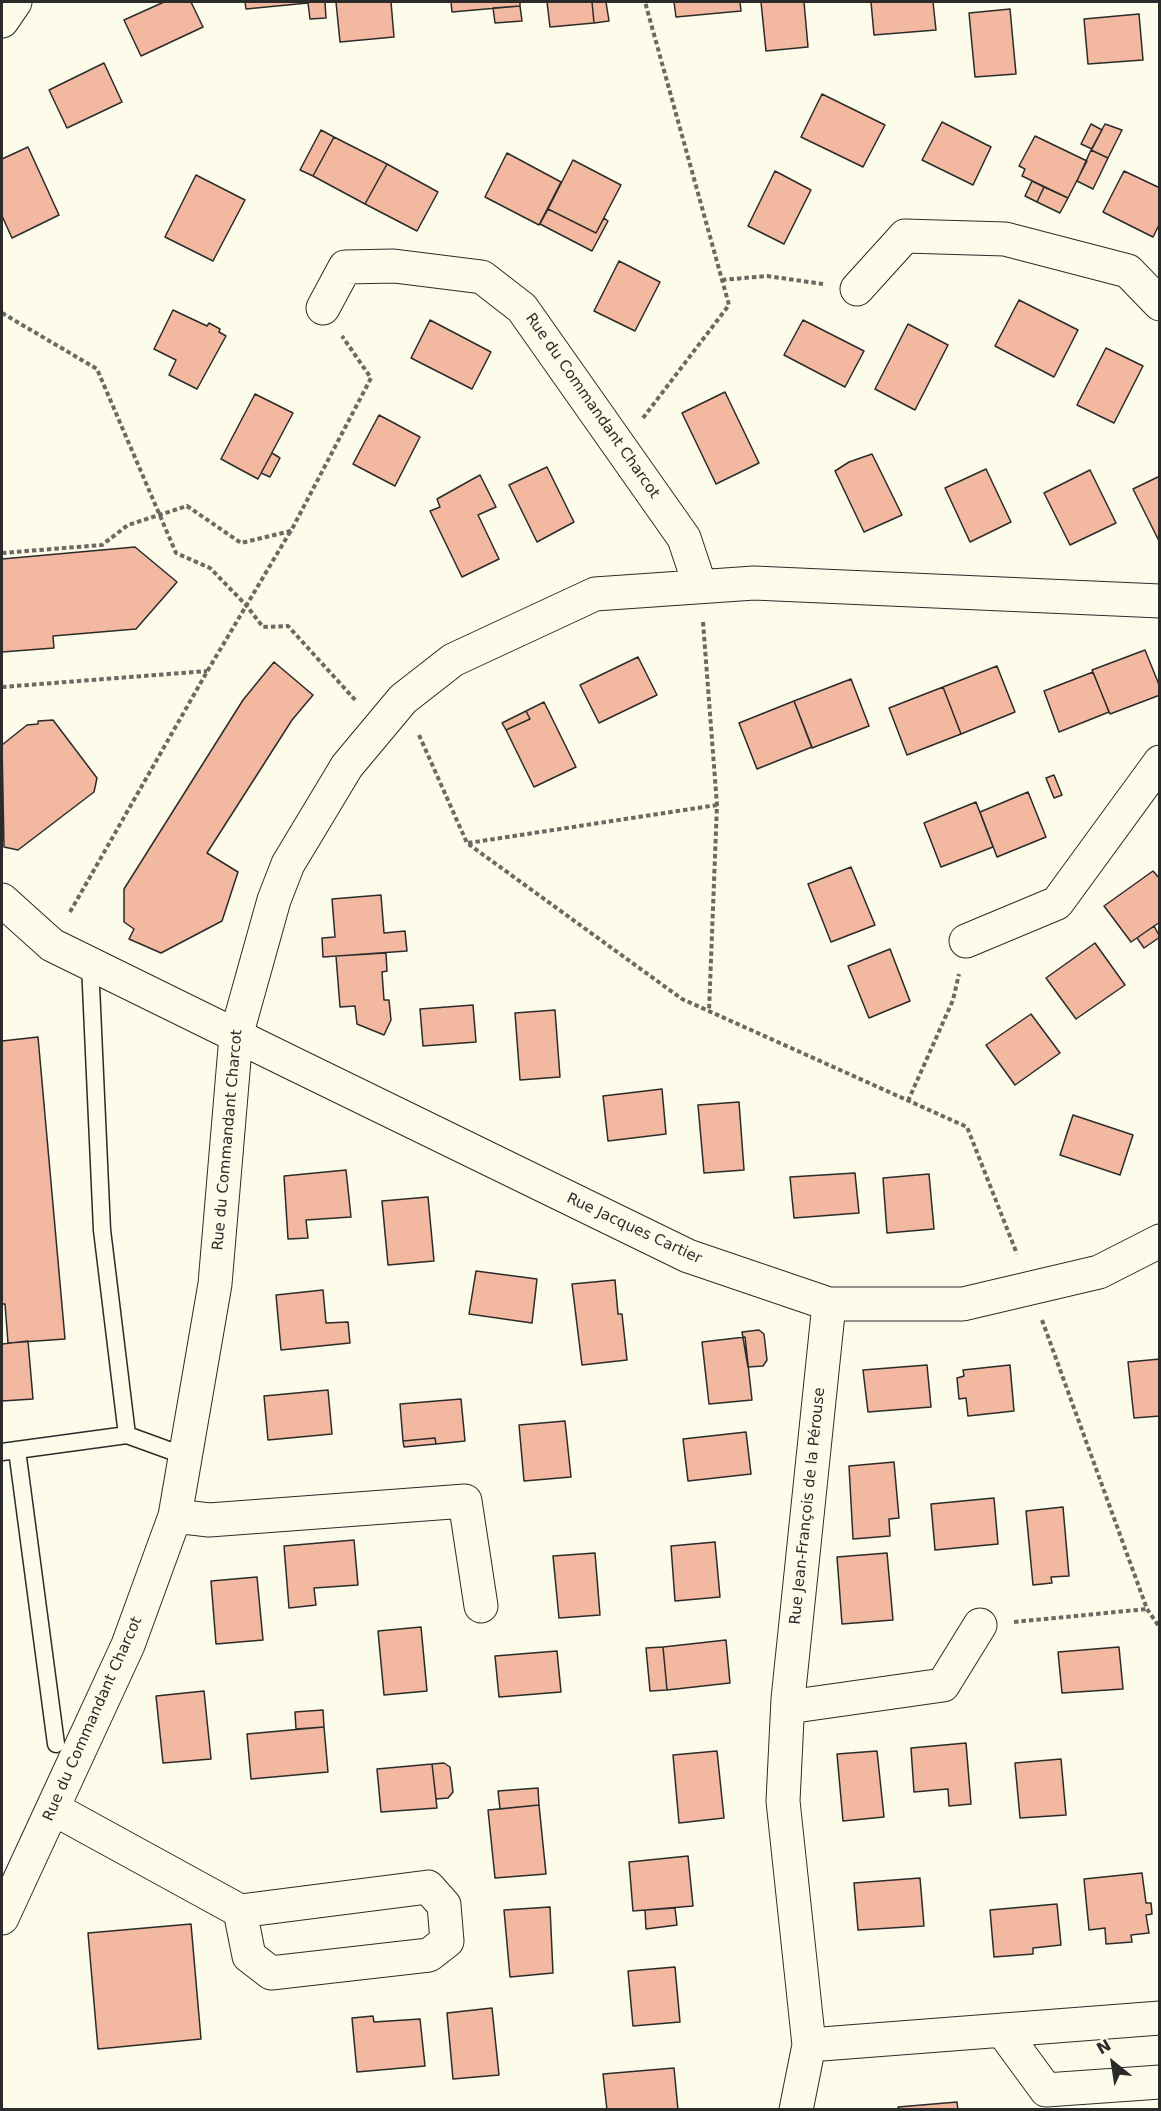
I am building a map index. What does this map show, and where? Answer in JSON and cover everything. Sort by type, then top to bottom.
[{"type":"street","points":[[2,21],[15,2]]},
{"type":"street","points":[[857,289],[905,236],[1005,239],[1128,271],[1160,304]]},
{"type":"street","name":"Rue du Commandant Charcot","points":[[323,308],[345,267],[394,266],[482,277],[522,308],[621,447],[684,538],[700,586]]},
{"type":"street","name":"Rue du Commandant Charcot","points":[[2,1918],[128,1645],[175,1516],[215,1284],[236,1035],[274,900],[288,864],[347,766],[403,699],[453,660],[595,594],[754,583],[1160,601]]},
{"type":"street","points":[[966,940],[1057,903],[1160,762]]},
{"type":"street","name":"Rue Jacques Cartier","points":[[2,900],[52,945],[90,964],[688,1256],[829,1304],[963,1304],[1099,1272],[1160,1241]]},
{"type":"street","name":"Rue Jean-François de la Pérouse","points":[[796,2109],[809,2045],[783,1801],[788,1707],[829,1304]]},
{"type":"street","points":[[175,1516],[209,1520],[465,1502],[481,1606]]},
{"type":"street","points":[[788,1707],[943,1685],[980,1625]]},
{"type":"street","points":[[54,1809],[240,1911],[428,1887],[444,1905],[447,1941],[429,1955],[272,1973],[249,1956],[240,1911]]},
{"type":"street","points":[[809,2045],[1160,2018]]},
{"type":"street","points":[[1002,2030],[1046,2090],[1160,2082]]},
{"type":"lane","points":[[90,964],[102,1230],[127,1435]]},
{"type":"lane","points":[[56,1744],[9,1451],[127,1435],[185,1456]]},
{"type":"path","points":[[621,447],[729,305],[645,2]]},
{"type":"path","points":[[722,280],[767,276],[857,289]]},
{"type":"path","points":[[52,945],[208,670],[291,531],[371,378],[323,308]]},
{"type":"path","points":[[2,313],[97,369],[176,553],[210,568],[246,605],[263,627],[288,626],[380,727]]},
{"type":"path","points":[[2,553],[102,545],[128,525],[187,506],[241,543],[291,531]]},
{"type":"path","points":[[700,586],[717,805],[709,1011]]},
{"type":"path","points":[[2,687],[208,670]]},
{"type":"path","points":[[403,699],[467,843],[682,999],[967,1127],[1030,1288],[1147,1609],[1159,1627]]},
{"type":"path","points":[[467,843],[717,805]]},
{"type":"path","points":[[908,1101],[952,1000],[966,940]]},
{"type":"path","points":[[980,1625],[1147,1609]]},
{"type":"building","points":[[164,2],[191,2],[203,27],[141,56],[124,20]]},
{"type":"building","points":[[245,2],[325,2],[326,18],[310,19],[308,3],[246,9]]},
{"type":"building","points":[[336,2],[391,2],[394,37],[340,42]]},
{"type":"building","points":[[451,2],[520,2],[520,6],[452,12]]},
{"type":"building","points":[[547,2],[592,2],[594,23],[550,27]]},
{"type":"building","points":[[592,2],[606,2],[609,21],[594,23]]},
{"type":"building","points":[[674,2],[740,2],[741,11],[676,17]]},
{"type":"building","points":[[761,2],[804,2],[808,47],[766,51]]},
{"type":"building","points":[[871,2],[933,2],[936,30],[874,35]]},
{"type":"building","points":[[520,6],[522,21],[495,23],[493,8]]},
{"type":"building","points":[[1010,9],[1016,74],[975,77],[969,13]]},
{"type":"building","points":[[1139,14],[1143,60],[1088,64],[1084,19]]},
{"type":"building","points":[[104,63],[122,102],[67,128],[49,90]]},
{"type":"building","points":[[822,94],[885,125],[863,167],[801,137]]},
{"type":"building","points":[[942,122],[991,147],[973,185],[922,160]]},
{"type":"building","points":[[1091,124],[1102,130],[1092,149],[1081,144]]},
{"type":"building","points":[[1105,124],[1122,130],[1108,158],[1091,150]]},
{"type":"building","points":[[321,130],[334,137],[313,176],[300,170]]},
{"type":"building","points":[[1035,136],[1087,161],[1068,198],[1022,176],[1025,169],[1019,166]]},
{"type":"building","points":[[334,137],[387,164],[365,204],[313,176]]},
{"type":"building","points":[[28,147],[59,215],[12,238],[2,216],[2,159]]},
{"type":"building","points":[[1091,150],[1108,158],[1093,189],[1077,181]]},
{"type":"building","points":[[507,153],[561,182],[539,225],[485,197]]},
{"type":"building","points":[[573,160],[621,185],[596,233],[548,209]]},
{"type":"building","points":[[387,164],[438,192],[417,231],[365,204]]},
{"type":"building","points":[[775,171],[811,190],[784,244],[748,226]]},
{"type":"building","points":[[1124,171],[1160,188],[1160,223],[1153,237],[1103,212]]},
{"type":"building","points":[[196,175],[245,200],[213,261],[165,237]]},
{"type":"building","points":[[1032,181],[1044,187],[1037,202],[1025,196]]},
{"type":"building","points":[[1044,187],[1068,198],[1060,213],[1037,202]]},
{"type":"building","points":[[548,209],[596,233],[604,218],[608,221],[592,251],[540,224]]},
{"type":"building","points":[[619,261],[660,282],[635,331],[594,311]]},
{"type":"building","points":[[1019,300],[1078,330],[1054,377],[995,346]]},
{"type":"building","points":[[173,310],[207,326],[209,323],[220,329],[219,332],[226,336],[197,389],[169,375],[176,360],[154,349]]},
{"type":"building","points":[[430,320],[491,352],[472,389],[411,358]]},
{"type":"building","points":[[803,320],[864,351],[845,387],[784,355]]},
{"type":"building","points":[[908,324],[948,345],[915,410],[875,389]]},
{"type":"building","points":[[1106,348],[1143,366],[1114,423],[1077,405]]},
{"type":"building","points":[[725,392],[759,463],[716,484],[682,413]]},
{"type":"building","points":[[255,394],[293,413],[258,479],[221,459]]},
{"type":"building","points":[[379,415],[420,437],[395,486],[353,464]]},
{"type":"building","points":[[272,453],[280,458],[270,477],[261,473]]},
{"type":"building","points":[[872,454],[902,515],[864,532],[835,471],[849,462]]},
{"type":"building","points":[[547,467],[574,522],[537,542],[509,485]]},
{"type":"building","points":[[986,469],[1011,522],[970,542],[945,488]]},
{"type":"building","points":[[1090,470],[1116,523],[1070,545],[1044,493]]},
{"type":"building","points":[[480,475],[496,507],[478,515],[499,559],[462,577],[430,511],[440,507],[437,499]]},
{"type":"building","points":[[1160,476],[1160,543],[1133,489]]},
{"type":"building","points":[[135,547],[177,582],[136,629],[53,636],[54,648],[2,652],[2,559]]},
{"type":"building","points":[[1145,650],[1160,687],[1160,695],[1110,714],[1092,670]]},
{"type":"building","points":[[638,657],[657,695],[599,723],[580,685]]},
{"type":"building","points":[[274,662],[313,695],[292,720],[207,853],[238,872],[222,921],[161,953],[129,939],[134,929],[124,922],[124,889],[243,700]]},
{"type":"building","points":[[997,666],[1015,712],[961,734],[943,687]]},
{"type":"building","points":[[1093,672],[1109,712],[1059,732],[1044,691]]},
{"type":"building","points":[[851,679],[869,726],[812,748],[794,701]]},
{"type":"building","points":[[943,687],[961,734],[907,755],[889,708]]},
{"type":"building","points":[[794,701],[812,747],[757,769],[739,723]]},
{"type":"building","points":[[544,702],[576,767],[534,787],[506,730],[530,719],[526,711]]},
{"type":"building","points":[[526,711],[530,719],[506,730],[502,723]]},
{"type":"building","points":[[53,720],[97,778],[94,792],[18,850],[4,847],[2,745],[27,725],[38,724],[38,721]]},
{"type":"building","points":[[1054,775],[1062,795],[1054,798],[1046,778]]},
{"type":"building","points":[[1028,792],[1046,837],[997,857],[980,812]]},
{"type":"building","points":[[976,802],[993,847],[941,867],[924,823]]},
{"type":"building","points":[[851,867],[875,925],[831,942],[808,884]]},
{"type":"building","points":[[1153,871],[1160,879],[1160,922],[1131,942],[1104,906]]},
{"type":"building","points":[[381,895],[384,933],[405,931],[407,951],[323,957],[322,938],[335,937],[332,899]]},
{"type":"building","points":[[1154,926],[1160,937],[1144,948],[1137,938]]},
{"type":"building","points":[[1095,943],[1125,985],[1076,1019],[1046,978]]},
{"type":"building","points":[[890,949],[910,1001],[869,1018],[848,966]]},
{"type":"building","points":[[386,953],[387,971],[382,972],[384,1000],[389,1000],[391,1020],[384,1035],[357,1024],[355,1006],[340,1007],[336,956]]},
{"type":"building","points":[[473,1005],[476,1042],[423,1046],[420,1009]]},
{"type":"building","points":[[555,1010],[560,1077],[520,1080],[515,1013]]},
{"type":"building","points":[[1031,1014],[1060,1053],[1015,1085],[986,1045]]},
{"type":"building","points":[[38,1037],[65,1339],[8,1343],[5,1304],[2,1304],[2,1041]]},
{"type":"building","points":[[662,1089],[666,1134],[608,1141],[603,1096]]},
{"type":"building","points":[[739,1102],[744,1170],[704,1173],[698,1105]]},
{"type":"building","points":[[1073,1115],[1133,1135],[1120,1175],[1060,1155]]},
{"type":"building","points":[[346,1170],[351,1217],[306,1220],[308,1238],[288,1239],[284,1176]]},
{"type":"building","points":[[855,1173],[859,1213],[794,1218],[790,1177]]},
{"type":"building","points":[[929,1174],[934,1229],[887,1233],[883,1178]]},
{"type":"building","points":[[428,1197],[434,1261],[388,1265],[382,1201]]},
{"type":"building","points":[[476,1271],[537,1279],[532,1323],[469,1314]]},
{"type":"building","points":[[615,1280],[618,1314],[622,1314],[627,1360],[582,1365],[572,1284]]},
{"type":"building","points":[[323,1290],[326,1323],[348,1322],[350,1343],[281,1350],[276,1295]]},
{"type":"building","points":[[759,1330],[764,1334],[767,1360],[763,1366],[748,1367],[742,1332]]},
{"type":"building","points":[[745,1337],[752,1400],[709,1404],[702,1342]]},
{"type":"building","points":[[28,1341],[33,1399],[2,1401],[2,1344]]},
{"type":"building","points":[[1160,1359],[1160,1416],[1134,1418],[1128,1362]]},
{"type":"building","points":[[927,1365],[931,1407],[868,1412],[863,1370]]},
{"type":"building","points":[[1010,1365],[1014,1411],[968,1416],[966,1398],[959,1399],[957,1378],[964,1376],[963,1370]]},
{"type":"building","points":[[328,1390],[332,1434],[268,1440],[264,1396]]},
{"type":"building","points":[[461,1399],[465,1441],[436,1444],[435,1438],[403,1441],[400,1404]]},
{"type":"building","points":[[565,1421],[571,1477],[524,1481],[519,1425]]},
{"type":"building","points":[[746,1432],[751,1474],[688,1481],[683,1439]]},
{"type":"building","points":[[435,1438],[436,1444],[404,1447],[403,1441]]},
{"type":"building","points":[[894,1462],[899,1518],[889,1519],[890,1536],[853,1539],[849,1466]]},
{"type":"building","points":[[994,1498],[998,1544],[935,1550],[931,1504]]},
{"type":"building","points":[[1063,1507],[1069,1576],[1051,1577],[1052,1583],[1033,1585],[1026,1511]]},
{"type":"building","points":[[354,1540],[358,1585],[314,1588],[316,1605],[289,1608],[284,1546]]},
{"type":"building","points":[[715,1542],[720,1597],[675,1601],[671,1546]]},
{"type":"building","points":[[595,1553],[600,1615],[559,1618],[553,1556]]},
{"type":"building","points":[[887,1553],[893,1620],[842,1624],[837,1557]]},
{"type":"building","points":[[257,1577],[263,1640],[216,1644],[211,1581]]},
{"type":"building","points":[[421,1627],[427,1691],[384,1695],[378,1631]]},
{"type":"building","points":[[726,1640],[730,1683],[667,1690],[663,1647]]},
{"type":"building","points":[[663,1647],[667,1690],[650,1691],[646,1648]]},
{"type":"building","points":[[1119,1647],[1123,1689],[1062,1693],[1058,1652]]},
{"type":"building","points":[[557,1651],[561,1692],[499,1697],[495,1656]]},
{"type":"building","points":[[204,1691],[211,1759],[163,1763],[156,1696]]},
{"type":"building","points":[[323,1710],[324,1727],[296,1729],[295,1712]]},
{"type":"building","points":[[324,1727],[328,1772],[251,1779],[247,1734]]},
{"type":"building","points":[[966,1743],[971,1804],[949,1806],[948,1789],[914,1792],[911,1748]]},
{"type":"building","points":[[717,1751],[724,1818],[679,1823],[673,1755]]},
{"type":"building","points":[[877,1751],[884,1817],[843,1821],[837,1754]]},
{"type":"building","points":[[1061,1759],[1066,1815],[1020,1818],[1015,1763]]},
{"type":"building","points":[[444,1763],[450,1767],[453,1792],[448,1798],[436,1799],[432,1764]]},
{"type":"building","points":[[432,1764],[437,1808],[381,1812],[377,1769]]},
{"type":"building","points":[[538,1788],[539,1805],[500,1809],[498,1791]]},
{"type":"building","points":[[539,1805],[546,1874],[495,1878],[488,1810]]},
{"type":"building","points":[[688,1856],[693,1906],[633,1911],[629,1862]]},
{"type":"building","points":[[1142,1873],[1146,1903],[1151,1903],[1152,1914],[1146,1915],[1149,1933],[1131,1935],[1132,1942],[1106,1944],[1105,1928],[1089,1930],[1084,1879]]},
{"type":"building","points":[[920,1878],[924,1926],[858,1930],[854,1883]]},
{"type":"building","points":[[1057,1904],[1061,1945],[1033,1948],[1033,1954],[994,1957],[990,1910]]},
{"type":"building","points":[[550,1907],[553,1973],[510,1977],[504,1910]]},
{"type":"building","points":[[675,1908],[677,1925],[646,1929],[645,1910]]},
{"type":"building","points":[[191,1924],[201,2039],[98,2049],[88,1933]]},
{"type":"building","points":[[675,1967],[680,2022],[633,2026],[628,1971]]},
{"type":"building","points":[[492,2008],[499,2075],[453,2079],[447,2013]]},
{"type":"building","points":[[373,2016],[374,2022],[420,2019],[425,2066],[357,2072],[352,2018]]},
{"type":"building","points":[[674,2068],[678,2110],[607,2110],[603,2074]]},
{"type":"building","points":[[957,2102],[958,2110],[898,2110],[898,2107]]}]
